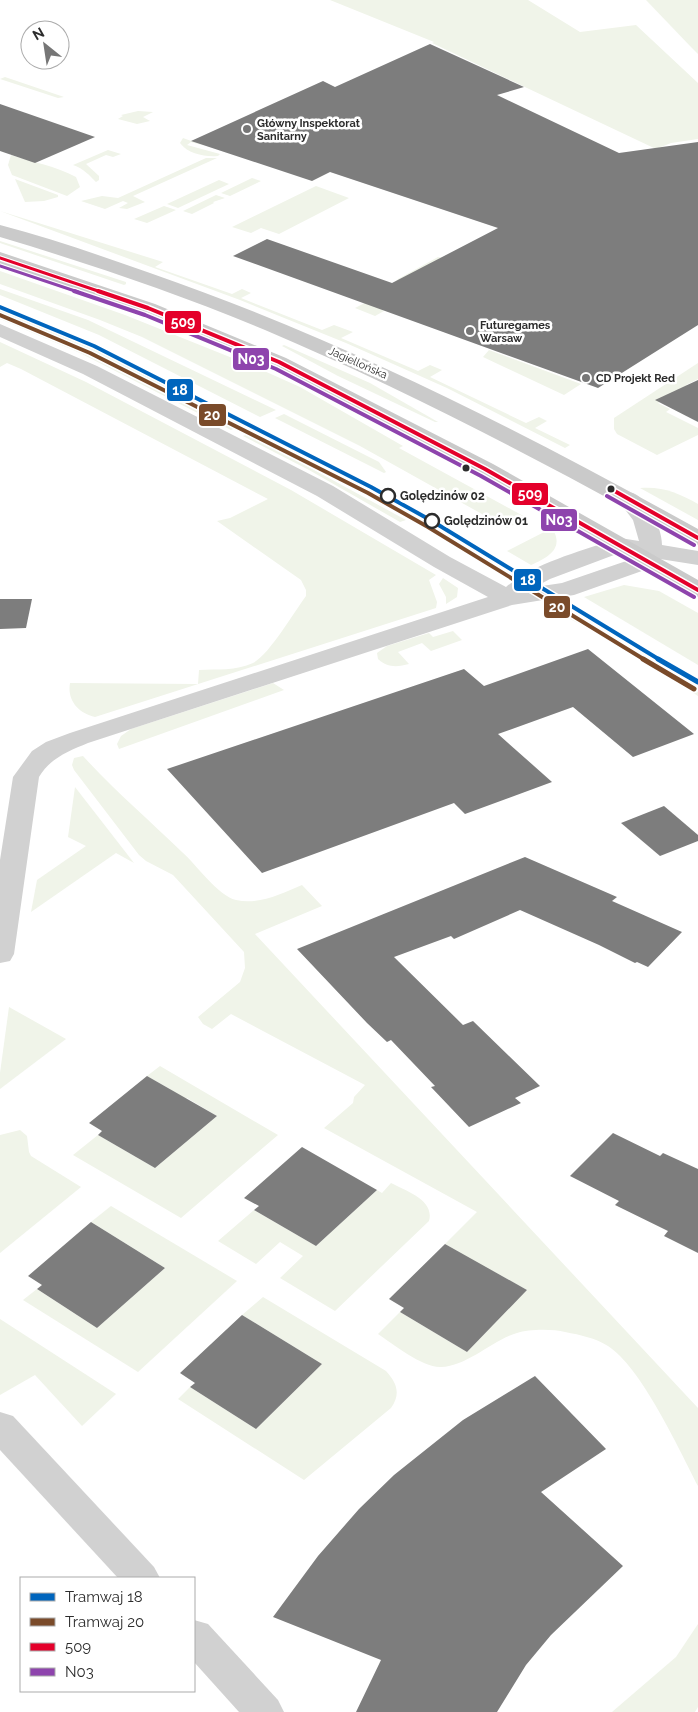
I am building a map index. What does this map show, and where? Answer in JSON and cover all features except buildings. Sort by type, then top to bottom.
[{"type":"main road","name":"Jagiellońska","points":[[0,231],[176,289],[302,338],[486,423],[698,538]]},
{"type":"main road","points":[[0,258],[148,308],[279,362],[477,464],[620,545],[650,555],[698,590]]},
{"type":"street","points":[[0,330],[90,370],[324,491],[442,562],[508,598]]},
{"type":"street","points":[[628,499],[645,518],[651,534],[650,555]]},
{"type":"street","points":[[508,598],[523,585],[542,574],[620,545]]},
{"type":"street","points":[[0,954],[26,777],[39,757],[57,746],[508,598],[538,596],[566,590],[650,555],[698,558]]},
{"type":"street","points":[[0,1426],[140,1577]]},
{"type":"street","points":[[195,1637],[264,1712]]},
{"type":"shaded area","points":[[330,0],[528,0],[580,32],[636,25],[698,83],[698,139],[671,143],[656,149],[432,43],[434,42]]},
{"type":"shaded area","points":[[646,0],[698,0],[698,54],[691,47]]},
{"type":"shaded area","points":[[5,77],[64,97],[58,98],[0,79]]},
{"type":"shaded area","points":[[138,111],[153,112],[143,117],[150,121],[137,124],[118,119],[123,116],[121,115]]},
{"type":"shaded area","points":[[183,138],[205,146],[191,142],[187,145],[220,154],[218,156],[208,156],[187,150],[180,143]]},
{"type":"shaded area","points":[[108,150],[121,154],[113,157],[106,155],[86,164],[99,176],[99,180],[96,182],[83,170],[73,165]]},
{"type":"shaded area","points":[[11,155],[68,173],[76,177],[80,187],[67,196],[12,175],[8,165]]},
{"type":"shaded area","points":[[206,158],[217,158],[133,196],[145,202],[127,209],[119,208],[128,203],[123,201],[105,209],[81,201],[102,196],[118,198]]},
{"type":"shaded area","points":[[252,178],[261,181],[230,196],[221,193]]},
{"type":"shaded area","points":[[15,179],[58,195],[58,197],[44,201],[25,202]]},
{"type":"shaded area","points":[[219,180],[229,184],[178,208],[167,204]]},
{"type":"shaded area","points":[[316,186],[349,198],[279,234],[261,228],[251,233],[232,227]]},
{"type":"shaded area","points":[[216,195],[225,198],[213,202],[192,214],[183,211]]},
{"type":"shaded area","points":[[164,206],[176,210],[147,223],[134,219]]},
{"type":"shaded area","points":[[0,211],[163,262],[155,267],[232,294],[242,289],[251,293],[241,298],[322,330],[334,325],[353,332],[341,338],[418,371],[430,365],[442,370],[430,377],[526,423],[539,417],[547,421],[535,428],[570,445],[565,448],[447,388],[346,343],[240,300]]},
{"type":"shaded area","points":[[0,241],[126,282],[126,284],[124,285],[0,243]]},
{"type":"shaded area","points":[[438,257],[443,258],[418,291],[382,310],[384,311],[375,316],[355,308],[386,292],[398,279]]},
{"type":"shaded area","points":[[0,271],[125,315],[300,387],[403,446],[399,448],[527,518],[507,528],[360,446],[142,337],[0,284]]},
{"type":"shaded area","points":[[0,289],[88,320],[276,410],[260,417],[99,335],[0,295]]},
{"type":"shaded area","points":[[0,310],[97,351],[242,425],[231,430],[80,353],[0,319]]},
{"type":"shaded area","points":[[0,342],[86,382],[291,490],[436,575],[429,580],[437,602],[436,608],[95,717],[79,709],[70,695],[70,683],[198,684],[199,670],[233,668],[253,663],[281,633],[306,596],[306,590],[301,580],[217,521],[230,518],[268,499],[21,369],[7,363],[0,367]]},
{"type":"shaded area","points":[[284,345],[370,383],[438,422],[338,376],[282,346]]},
{"type":"shaded area","points":[[489,350],[581,384],[564,395],[483,357]]},
{"type":"shaded area","points":[[698,363],[698,379],[658,403],[670,409],[666,412],[698,428],[698,435],[657,455],[617,434],[614,429],[614,418]]},
{"type":"shaded area","points":[[284,414],[379,462],[386,472],[384,473],[275,418]]},
{"type":"shaded area","points":[[248,434],[406,520],[400,522],[309,470],[243,436]]},
{"type":"shaded area","points":[[640,488],[663,489],[691,500],[698,504],[698,520]]},
{"type":"shaded area","points":[[552,528],[556,535],[556,547],[549,555],[537,562],[531,565],[507,551]]},
{"type":"shaded area","points":[[443,578],[458,588],[457,597],[446,604],[446,597],[439,584]]},
{"type":"shaded area","points":[[624,585],[659,591],[698,613],[698,665],[584,597]]},
{"type":"shaded area","points":[[559,605],[698,688],[698,696],[618,643],[556,612],[554,607]]},
{"type":"shaded area","points":[[453,631],[462,640],[431,651],[422,643],[398,652],[409,664],[393,666],[385,664],[378,659],[377,653],[387,646],[429,633],[433,637]]},
{"type":"shaded area","points":[[273,683],[284,690],[119,749],[117,744],[121,736],[131,729]]},
{"type":"shaded area","points":[[83,756],[119,793],[188,857],[215,886],[229,897],[245,901],[261,900],[302,885],[322,906],[255,934],[698,1408],[698,1486],[670,1431],[646,1390],[621,1357],[603,1343],[588,1337],[560,1331],[528,1331],[508,1336],[461,1362],[441,1367],[417,1360],[378,1334],[400,1312],[467,1352],[527,1290],[491,1270],[485,1275],[471,1259],[445,1244],[477,1212],[324,1128],[353,1103],[354,1097],[365,1085],[231,1014],[212,1029],[203,1024],[198,1017],[240,982],[245,968],[244,952],[173,875],[146,861],[139,855],[74,770],[72,765],[74,758]]},
{"type":"shaded area","points":[[75,787],[134,863],[116,853],[31,912],[37,880],[86,846],[68,837]]},
{"type":"shaded area","points":[[9,1007],[66,1039],[0,1089],[0,1073]]},
{"type":"shaded area","points":[[160,1066],[278,1135],[181,1218],[73,1155],[98,1135],[155,1168],[217,1116],[187,1098],[181,1104],[170,1089],[147,1076]]},
{"type":"shaded area","points":[[20,1130],[27,1136],[31,1156],[81,1187],[0,1253],[0,1135]]},
{"type":"shaded area","points":[[391,1183],[424,1202],[430,1214],[429,1221],[335,1311],[280,1278],[303,1256],[280,1242],[256,1264],[218,1241],[254,1210],[316,1246],[377,1190],[382,1193]]},
{"type":"shaded area","points":[[111,1206],[237,1281],[138,1372],[23,1300],[37,1289],[97,1328],[165,1268],[91,1222]]},
{"type":"shaded area","points":[[263,1297],[386,1371],[395,1384],[397,1393],[391,1408],[304,1480],[178,1399],[190,1387],[256,1429],[322,1364],[242,1315]]},
{"type":"shaded area","points":[[0,1319],[116,1394],[82,1426],[35,1375],[0,1395]]},
{"type":"shaded area","points":[[698,1624],[698,1707],[695,1712],[612,1712],[676,1657]]},
{"type":"tram line","name":"18","points":[[0,307],[94,346],[371,487],[432,521],[631,644],[698,682]]},
{"type":"tram line","name":"20","points":[[0,315],[90,353],[368,493],[428,527],[627,650],[694,689]]},
{"type":"transit line","name":"509","points":[[0,258],[148,308],[279,362],[485,469],[698,590]]},
{"type":"transit line","name":"N03","points":[[0,266],[145,315],[276,369],[481,476],[694,597]]},
{"type":"transit line","name":"509","points":[[611,489],[698,538]]},
{"type":"transit line","name":"N03","points":[[607,496],[694,545]]},
{"type":"place","name":"Główny Inspektorat Sanitarny","points":[[247,129]]},
{"type":"place","name":"Futuregames Warsaw","points":[[470,331]]},
{"type":"place","name":"CD Projekt Red","points":[[586,378]]},
{"type":"place","name":"Golędzinów 02","points":[[388,496]]},
{"type":"place","name":"Golędzinów 01","points":[[432,521]]}]
